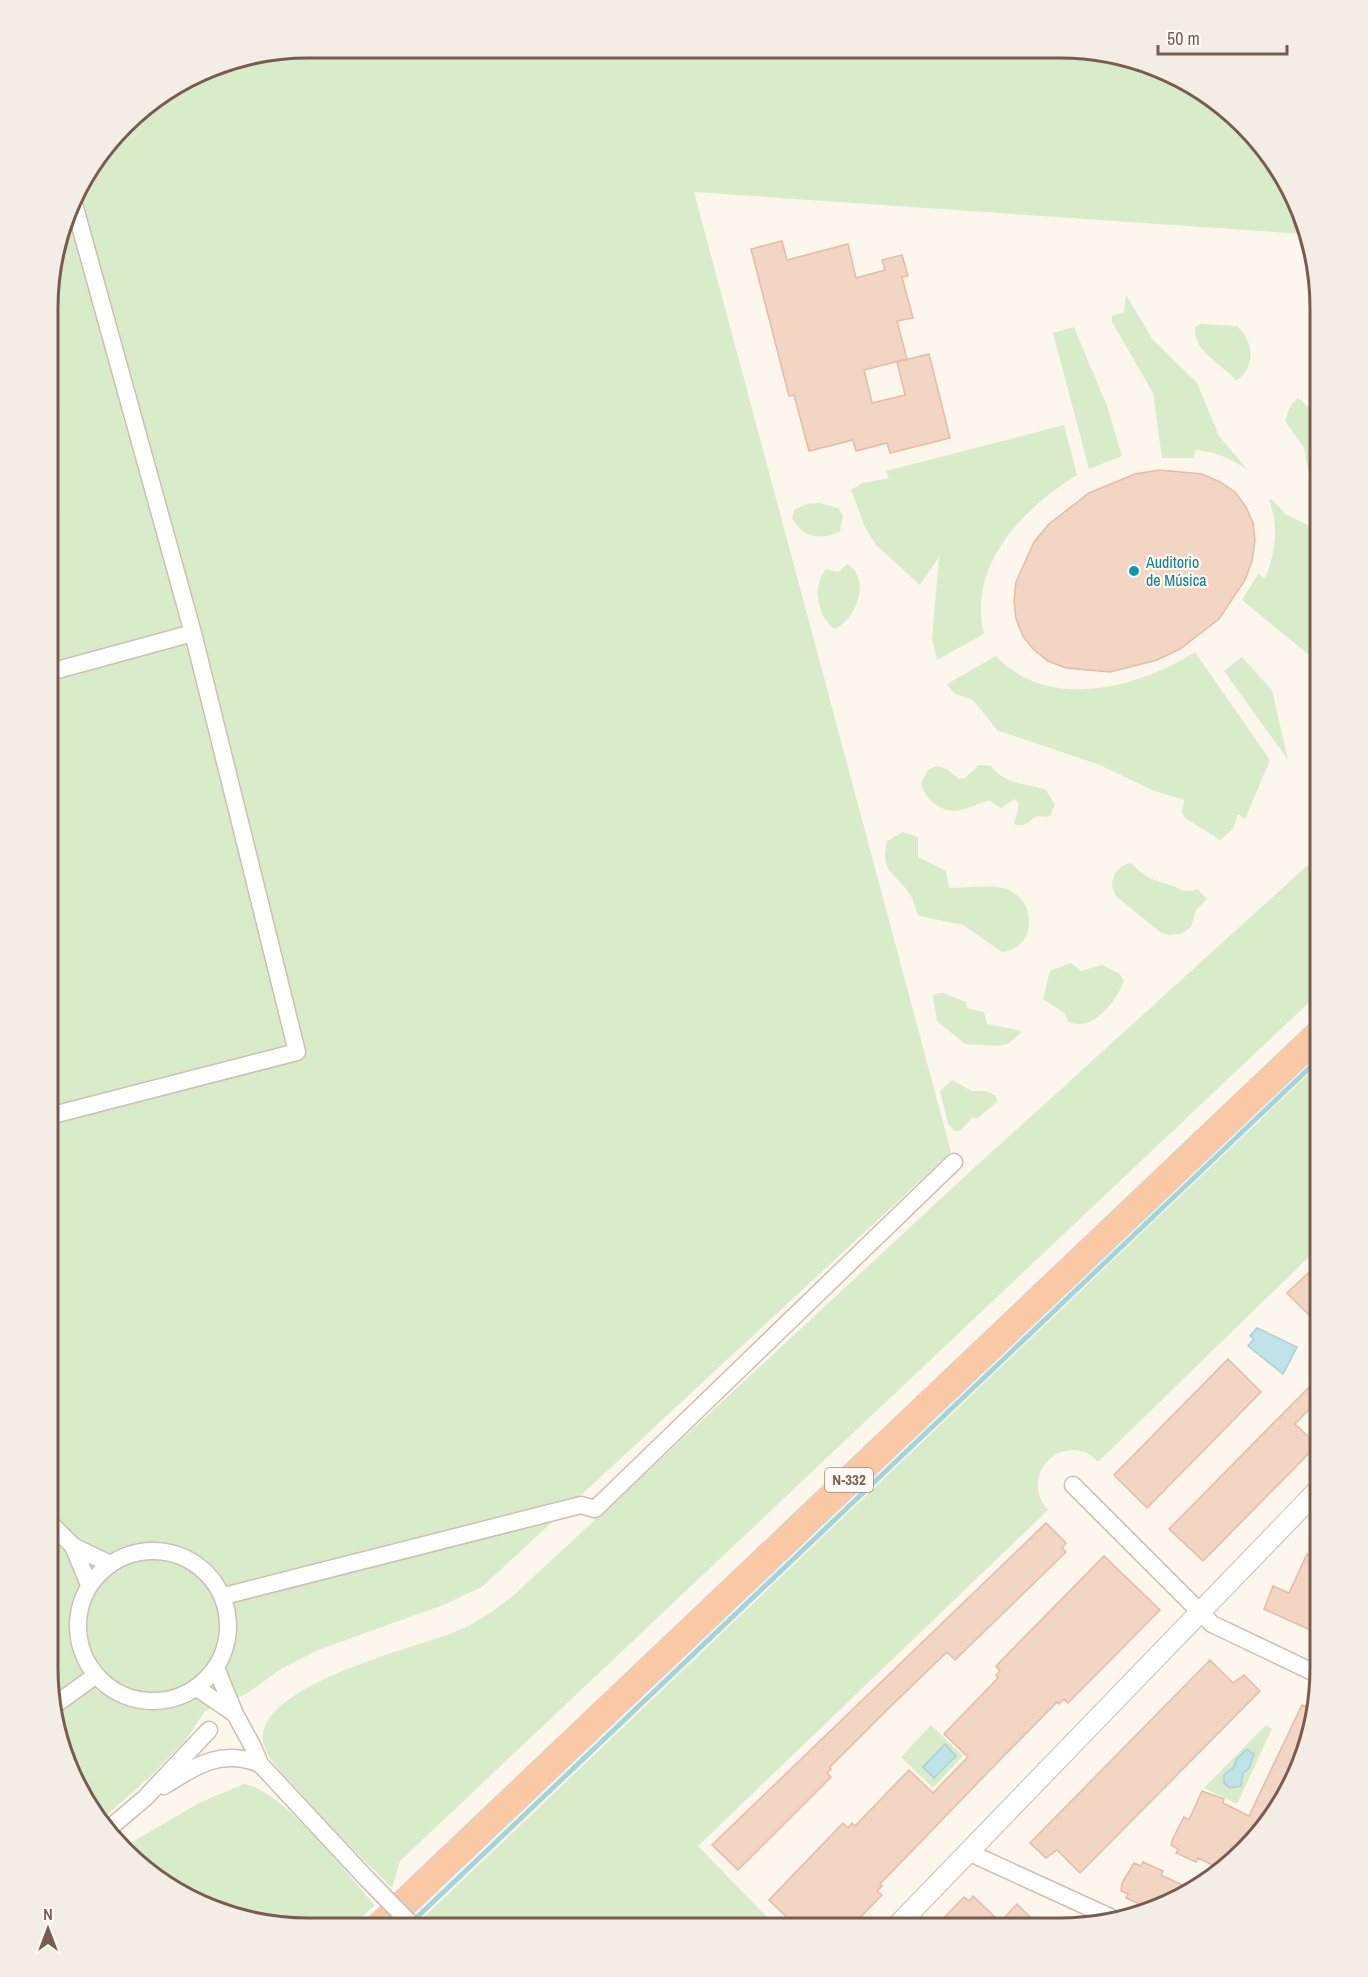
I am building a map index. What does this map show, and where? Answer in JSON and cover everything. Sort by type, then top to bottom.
[{"type":"highway","name":"N-332","points":[[388,1918],[1310,1043]]},
{"type":"street","points":[[58,1114],[297,1052],[193,633],[77,215]]},
{"type":"street","points":[[58,670],[193,633]]},
{"type":"street","points":[[224,1596],[581,1505],[595,1509],[954,1162]]},
{"type":"street","points":[[1073,1485],[1201,1614],[1225,1631],[1310,1671]]},
{"type":"street","points":[[905,1918],[1310,1500]]},
{"type":"street","points":[[58,1531],[73,1546],[110,1564]]},
{"type":"street","points":[[73,1546],[90,1586]]},
{"type":"street","points":[[148,1550],[176,1554],[201,1567],[224,1596],[228,1614],[227,1642],[216,1668],[197,1688],[171,1700],[143,1702],[116,1693],[95,1676],[80,1652],[76,1624],[82,1597],[98,1573],[121,1557],[148,1550]]},
{"type":"street","points":[[216,1668],[235,1714],[260,1764],[405,1918]]},
{"type":"street","points":[[61,1700],[95,1676]]},
{"type":"street","points":[[197,1688],[235,1714]]},
{"type":"street","points":[[113,1825],[145,1798],[209,1730],[208,1743],[218,1759]]},
{"type":"street","points":[[145,1798],[195,1766],[218,1759],[245,1758],[260,1764]]},
{"type":"street","points":[[968,1852],[1104,1914]]},
{"type":"green space","points":[[1059,58],[1124,67],[1170,84],[1184,92],[1212,110],[1258,156],[1284,198],[1298,234],[694,192],[951,1152],[482,1587],[443,1605],[318,1650],[281,1669],[246,1694],[205,1711],[185,1741],[152,1775],[106,1815],[84,1779],[72,1749],[63,1717],[58,1668],[58,309],[67,244],[84,198],[92,184],[110,156],[132,132],[156,110],[184,92],[198,84],[244,67],[292,59]]},
{"type":"green space","points":[[1126,295],[1153,340],[1197,383],[1219,436],[1248,470],[1223,456],[1195,450],[1194,458],[1162,458],[1153,393],[1112,322],[1112,316],[1124,312]]},
{"type":"green space","points":[[1200,324],[1237,326],[1247,339],[1250,361],[1243,375],[1236,381],[1203,351],[1196,336],[1195,327]]},
{"type":"green space","points":[[1074,327],[1107,406],[1122,456],[1089,469],[1053,333]]},
{"type":"green space","points":[[1298,398],[1310,408],[1310,476],[1304,448],[1285,421],[1291,405]]},
{"type":"green space","points":[[1064,425],[1077,475],[1037,504],[1004,541],[992,562],[984,585],[981,609],[984,634],[937,660],[932,638],[939,557],[920,585],[876,545],[865,527],[851,490],[862,483],[889,478],[886,471]]},
{"type":"green space","points":[[1272,499],[1285,514],[1310,526],[1310,656],[1242,600],[1258,574],[1265,578],[1272,558],[1275,529],[1269,500]]},
{"type":"green space","points":[[820,503],[838,508],[843,515],[840,531],[819,537],[807,534],[796,525],[792,518],[794,510],[807,504]]},
{"type":"green space","points":[[847,564],[858,578],[860,588],[858,598],[850,616],[834,629],[820,609],[819,584],[826,569],[838,572]]},
{"type":"green space","points":[[1195,652],[1270,760],[1245,819],[1238,814],[1233,829],[1220,840],[1185,818],[1182,813],[1184,800],[1152,790],[1100,765],[997,730],[973,700],[955,694],[947,684],[996,656],[1017,673],[1041,684],[1067,689],[1094,688],[1121,684],[1148,676]]},
{"type":"green space","points":[[1242,657],[1272,690],[1288,760],[1224,671]]},
{"type":"green space","points":[[979,765],[991,766],[1009,780],[1046,790],[1055,805],[1050,816],[1038,816],[1026,824],[1018,825],[1014,824],[1019,805],[1015,799],[1001,808],[990,801],[954,811],[936,805],[923,789],[921,783],[928,770],[937,766],[947,769],[959,779],[965,778]]},
{"type":"green space","points":[[903,832],[918,837],[918,857],[946,871],[949,888],[992,887],[1006,889],[1016,895],[1024,903],[1028,913],[1027,933],[1022,942],[1014,949],[1002,952],[963,925],[919,916],[912,898],[888,868],[886,861],[887,841]]},
{"type":"green space","points":[[1131,863],[1143,874],[1184,891],[1198,889],[1207,899],[1196,910],[1191,927],[1181,934],[1168,935],[1160,932],[1116,896],[1112,887],[1113,878],[1119,868]]},
{"type":"green space","points":[[1310,863],[1310,1001],[400,1861],[392,1888],[318,1813],[269,1756],[266,1751],[264,1729],[278,1708],[303,1690],[336,1674],[465,1627],[501,1605],[963,1178]]},
{"type":"green space","points":[[1071,963],[1081,971],[1102,965],[1120,974],[1124,981],[1115,998],[1103,1013],[1087,1023],[1069,1022],[1063,1012],[1043,999],[1050,971]]},
{"type":"green space","points":[[943,993],[966,1002],[967,1008],[984,1012],[987,1024],[1022,1032],[1008,1044],[997,1046],[965,1044],[937,1021],[933,997],[934,994]]},
{"type":"green space","points":[[1310,1073],[1310,1256],[1098,1462],[1085,1453],[1072,1450],[1060,1453],[1049,1460],[1041,1470],[1038,1483],[1040,1496],[1048,1510],[698,1846],[768,1918],[423,1918]]},
{"type":"green space","points":[[952,1080],[972,1091],[985,1091],[995,1095],[998,1101],[978,1118],[972,1118],[961,1130],[955,1131],[948,1124],[940,1091]]},
{"type":"green space","points":[[931,1725],[963,1756],[933,1788],[901,1757]]},
{"type":"green space","points":[[1266,1725],[1272,1729],[1237,1804],[1204,1788]]},
{"type":"green space","points":[[244,1784],[260,1790],[277,1801],[314,1835],[375,1905],[361,1918],[292,1918],[244,1910],[198,1893],[184,1885],[156,1867],[130,1843],[199,1803]]},
{"type":"water","points":[[1257,1328],[1297,1347],[1283,1374],[1248,1346],[1254,1339],[1250,1336]]},
{"type":"water","points":[[945,1744],[956,1756],[934,1778],[923,1767]]},
{"type":"water","points":[[1247,1749],[1254,1754],[1249,1768],[1243,1773],[1241,1786],[1230,1788],[1224,1783],[1224,1775],[1234,1767],[1236,1760]]},
{"type":"building","points":[[782,241],[787,260],[848,244],[856,278],[885,270],[882,260],[902,255],[908,276],[902,277],[913,318],[897,321],[907,359],[864,370],[872,403],[905,395],[897,362],[929,354],[950,438],[890,453],[887,443],[856,451],[853,440],[809,451],[794,395],[789,396],[751,249]]},
{"type":"building","name":"Auditorio de Música","points":[[1159,470],[1202,474],[1235,492],[1246,507],[1253,523],[1255,541],[1252,561],[1245,580],[1219,619],[1180,649],[1157,660],[1110,672],[1066,668],[1048,661],[1033,649],[1023,636],[1016,619],[1014,601],[1016,582],[1034,542],[1049,524],[1089,493],[1135,474]]},
{"type":"building","points":[[1310,1271],[1310,1316],[1287,1293]]},
{"type":"building","points":[[1228,1359],[1261,1392],[1147,1508],[1114,1475]]},
{"type":"building","points":[[1310,1386],[1310,1408],[1295,1424],[1310,1438],[1310,1452],[1203,1561],[1169,1529]]},
{"type":"building","points":[[1046,1523],[1066,1543],[1062,1548],[1066,1552],[955,1660],[947,1652],[891,1706],[830,1767],[827,1773],[831,1777],[738,1870],[712,1845]]},
{"type":"building","points":[[1307,1554],[1310,1556],[1310,1630],[1264,1609],[1273,1586],[1289,1593]]},
{"type":"building","points":[[1104,1556],[1160,1610],[1068,1703],[1064,1699],[1059,1704],[1057,1702],[994,1766],[880,1884],[882,1886],[877,1891],[882,1895],[860,1918],[788,1918],[769,1900],[843,1823],[848,1828],[852,1823],[855,1826],[909,1770],[933,1793],[968,1757],[944,1734],[998,1678],[996,1675],[1000,1671],[996,1666]]},
{"type":"building","points":[[1210,1660],[1233,1683],[1244,1675],[1260,1691],[1080,1873],[1057,1850],[1046,1858],[1030,1843]]},
{"type":"building","points":[[1302,1705],[1306,1707],[1301,1733],[1284,1779],[1258,1821],[1236,1845],[1214,1866],[1198,1858],[1196,1862],[1176,1853],[1178,1849],[1171,1845],[1184,1817],[1189,1820],[1202,1791],[1224,1799],[1223,1803],[1249,1816]]},
{"type":"building","points":[[1143,1862],[1163,1871],[1161,1875],[1183,1885],[1141,1905],[1126,1898],[1128,1894],[1121,1891],[1122,1883],[1134,1863],[1141,1866]]},
{"type":"building","points":[[973,1896],[996,1918],[944,1918],[964,1897],[969,1901]]},
{"type":"building","points":[[1017,1904],[1031,1918],[1004,1918]]},
{"type":"waterway","points":[[416,1918],[1310,1068]]},
{"type":"place","name":"Auditorio de Música","points":[[1134,571]]}]
